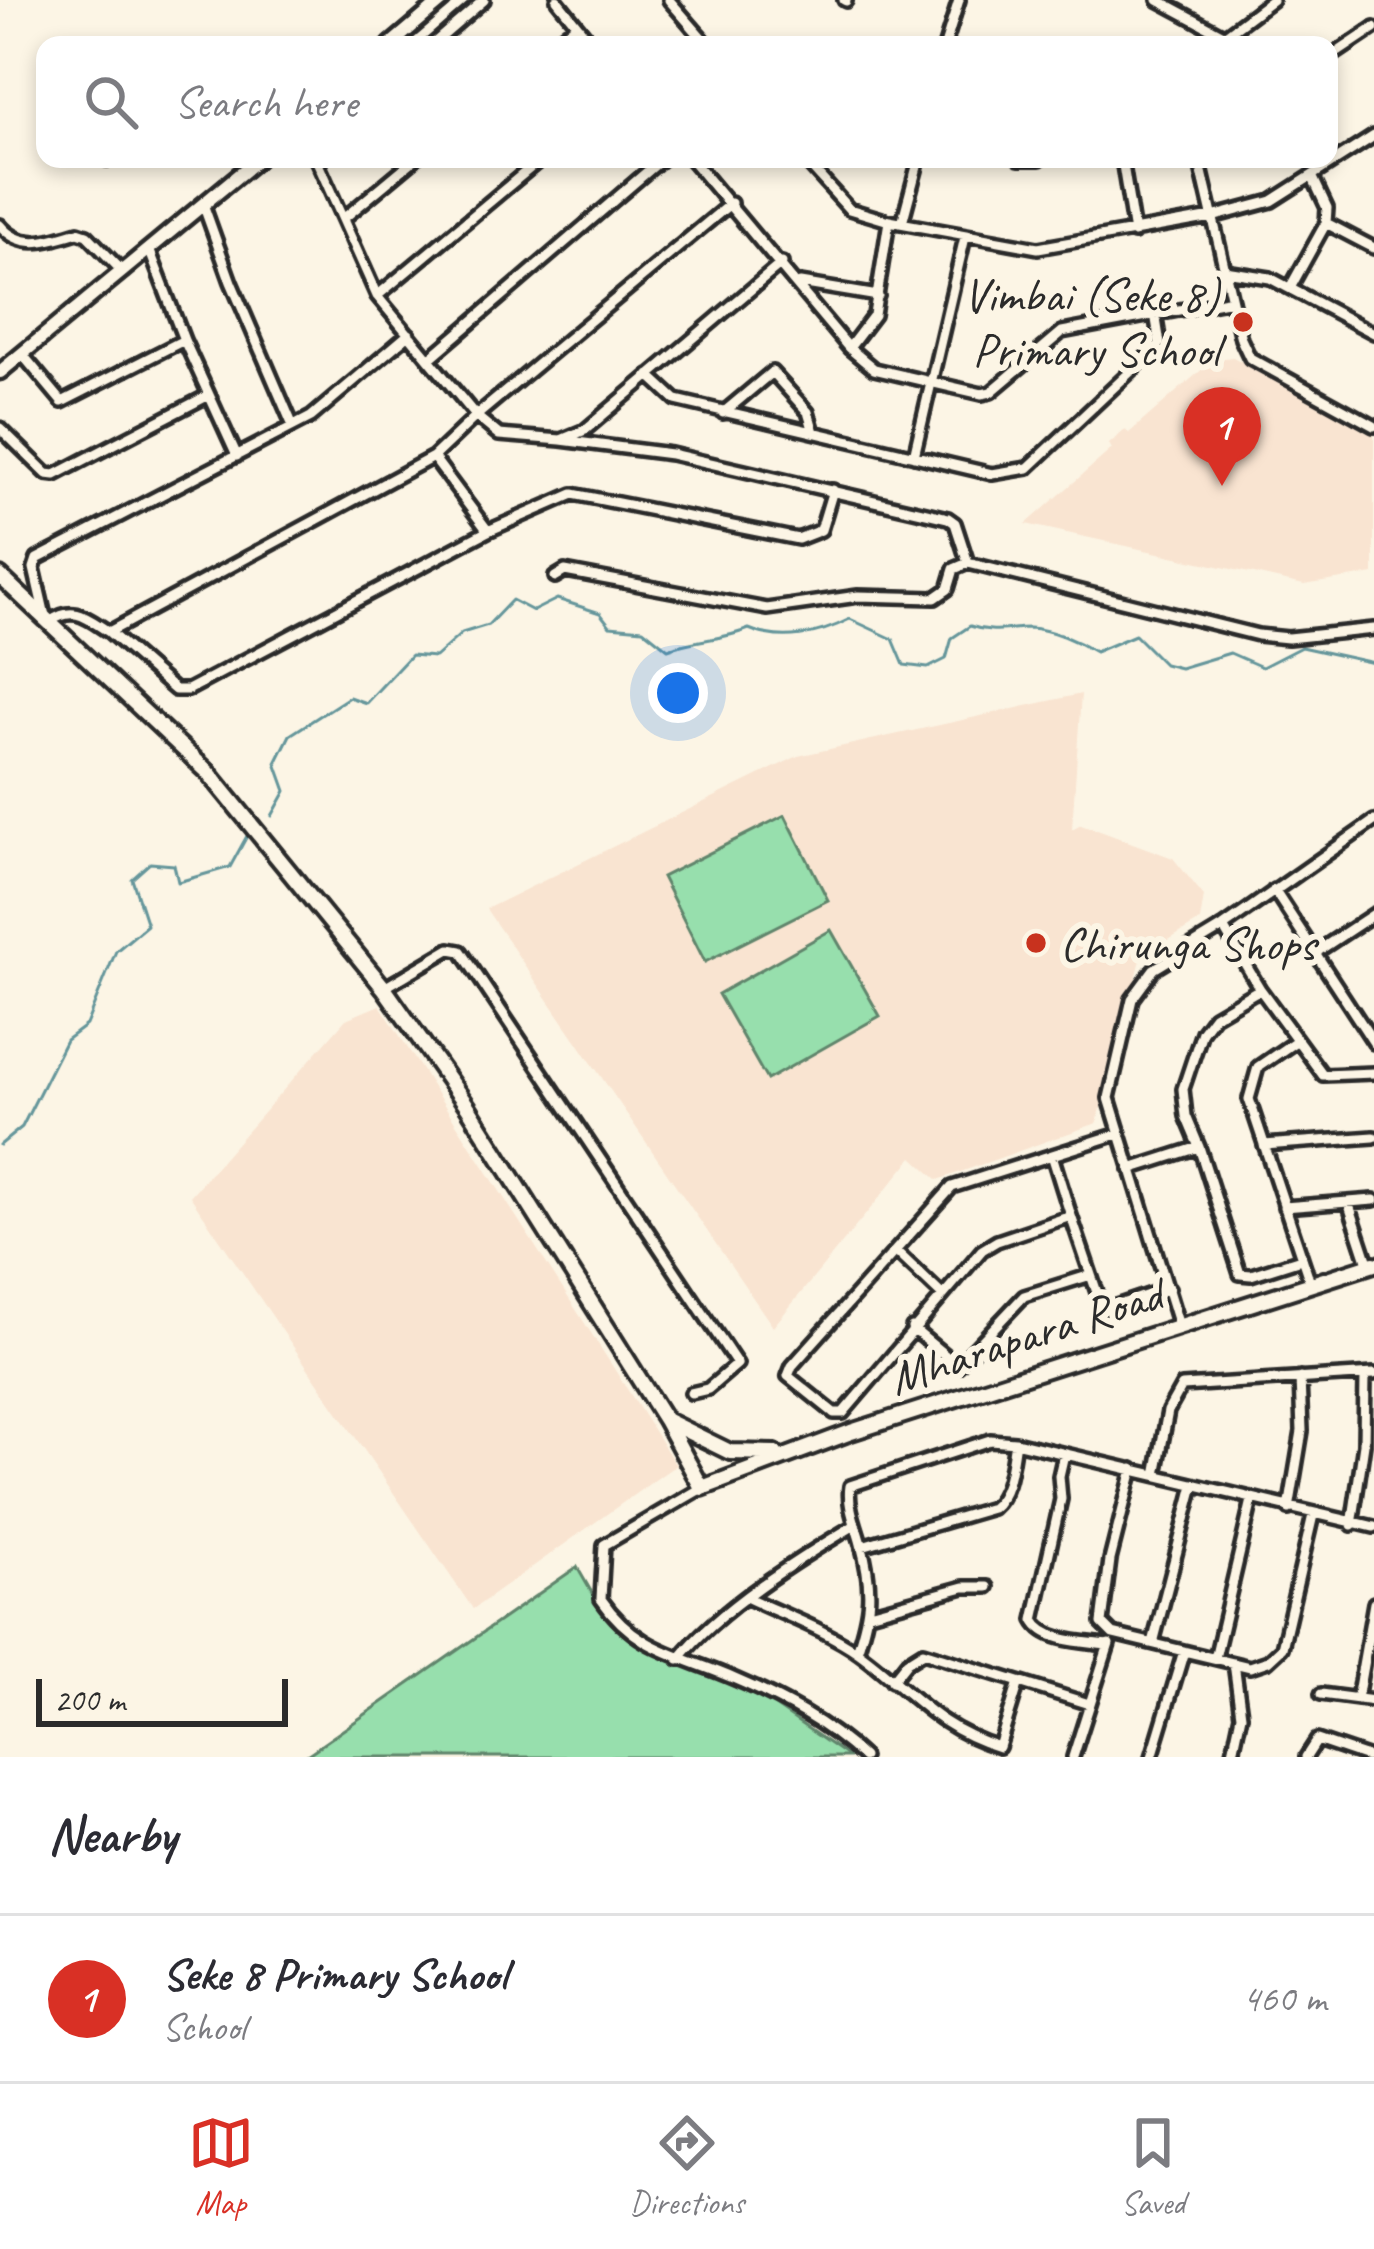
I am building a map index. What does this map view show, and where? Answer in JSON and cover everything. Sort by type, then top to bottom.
[{"type":"main road","points":[[0,576],[208,772],[384,988],[468,1107],[703,1488]]},
{"type":"main road","name":"Mharapara Road","points":[[703,1488],[798,1450],[1372,1265]]},
{"type":"main road","points":[[665,1420],[730,1452],[798,1450]]},
{"type":"street","points":[[401,36],[443,0]]},
{"type":"street","points":[[442,36],[484,0]]},
{"type":"street","points":[[557,0],[585,36]]},
{"type":"street","points":[[669,0],[700,36]]},
{"type":"street","points":[[948,36],[958,0]]},
{"type":"street","points":[[1158,0],[1224,36],[1272,0]]},
{"type":"street","points":[[563,36],[576,25]]},
{"type":"street","points":[[1338,52],[1374,28]]},
{"type":"street","points":[[1338,161],[1374,136]]},
{"type":"street","points":[[0,372],[247,168]]},
{"type":"street","points":[[320,168],[377,296],[476,416],[500,435],[671,454],[949,518],[968,563]]},
{"type":"street","points":[[343,219],[404,168]]},
{"type":"street","points":[[377,296],[531,168]]},
{"type":"street","points":[[430,358],[652,168]]},
{"type":"street","points":[[699,168],[849,348],[874,369],[982,394],[991,392],[1062,332],[1232,300]]},
{"type":"street","points":[[812,168],[849,209],[965,237],[1038,248],[1134,233],[1272,201],[1328,168]]},
{"type":"street","points":[[902,223],[917,168]]},
{"type":"street","points":[[1123,168],[1134,233]]},
{"type":"street","points":[[1201,168],[1240,339],[1250,358],[1374,426]]},
{"type":"street","points":[[1290,288],[1326,223],[1327,208],[1313,178]]},
{"type":"street","points":[[109,632],[434,457],[476,416],[731,203]]},
{"type":"street","points":[[203,204],[293,426]]},
{"type":"street","points":[[849,348],[874,315],[889,221]]},
{"type":"street","points":[[1326,223],[1374,248]]},
{"type":"street","points":[[0,225],[12,240],[25,242],[78,232],[87,235],[123,272]]},
{"type":"street","points":[[914,457],[965,237]]},
{"type":"street","points":[[149,249],[237,456]]},
{"type":"street","points":[[561,440],[585,430],[782,263]]},
{"type":"street","points":[[1226,271],[1258,274],[1374,333]]},
{"type":"street","points":[[799,283],[878,296]]},
{"type":"street","points":[[649,375],[676,400],[992,474],[1028,468],[1160,344],[1155,314]]},
{"type":"street","points":[[409,334],[310,417],[38,559],[34,568],[48,618],[79,612],[175,690],[188,690],[488,532],[573,494],[798,539],[821,530],[833,490]]},
{"type":"street","points":[[22,354],[62,402],[184,340]]},
{"type":"street","points":[[723,413],[772,371],[808,412],[814,433]]},
{"type":"street","points":[[0,428],[47,474],[55,475],[209,395]]},
{"type":"street","points":[[434,457],[488,532]]},
{"type":"street","points":[[555,577],[565,572],[767,609],[858,596],[935,598],[948,589],[954,568],[968,563],[1258,635],[1288,638],[1374,629]]},
{"type":"street","points":[[1179,1326],[1109,1098],[1132,999],[1154,969],[1223,927],[1374,821]]},
{"type":"street","points":[[1274,890],[1374,1043]]},
{"type":"street","points":[[1315,953],[1372,920]]},
{"type":"street","points":[[1223,927],[1260,989],[1323,1075],[1374,1073]]},
{"type":"street","points":[[384,988],[450,949],[461,951],[736,1364],[708,1389],[691,1393]]},
{"type":"street","points":[[1260,989],[1214,1016],[1202,1032],[1183,1089],[1186,1116],[1240,1274],[1251,1276],[1301,1259]]},
{"type":"street","points":[[1296,1041],[1263,1061],[1251,1083],[1249,1099],[1311,1285]]},
{"type":"street","points":[[1071,1216],[990,1244],[941,1294],[844,1413],[834,1413],[788,1376],[952,1187],[1118,1134]]},
{"type":"street","points":[[1264,1144],[1374,1137]]},
{"type":"street","points":[[1130,1169],[1199,1147]]},
{"type":"street","points":[[1052,1155],[1102,1307],[1168,1288]]},
{"type":"street","points":[[1284,1207],[1374,1200]]},
{"type":"street","points":[[1348,1202],[1372,1265]]},
{"type":"street","points":[[896,1251],[941,1294]]},
{"type":"street","points":[[912,1328],[958,1366],[1024,1296],[1091,1275]]},
{"type":"street","points":[[1156,1475],[1168,1412],[1182,1386],[1369,1375],[1352,1525]]},
{"type":"street","points":[[1289,1509],[1302,1431],[1300,1378]]},
{"type":"street","points":[[857,1651],[869,1613],[870,1589],[848,1496],[854,1483],[990,1440],[1133,1469],[1374,1528]]},
{"type":"street","points":[[862,1546],[992,1508],[1000,1502],[1007,1484],[1015,1442]]},
{"type":"street","points":[[1064,1454],[1061,1499],[1034,1620],[1041,1632],[1154,1643],[1258,1666],[1282,1648],[1313,1515]]},
{"type":"street","points":[[1073,1757],[1111,1640],[1102,1624],[1105,1592],[1133,1469]]},
{"type":"street","points":[[1154,1643],[1193,1485]]},
{"type":"street","points":[[703,1488],[604,1545],[600,1582],[604,1604],[647,1645],[763,1690],[810,1715],[862,1757]]},
{"type":"street","points":[[1215,1658],[1252,1499]]},
{"type":"street","points":[[679,1659],[704,1630],[856,1525]]},
{"type":"street","points":[[869,1613],[964,1587],[988,1587]]},
{"type":"street","points":[[748,1598],[857,1651],[949,1727],[998,1752],[1019,1682]]},
{"type":"street","points":[[1358,1699],[1374,1603]]},
{"type":"street","points":[[1152,1757],[1184,1651]]},
{"type":"street","points":[[892,1681],[907,1662],[923,1652],[1089,1704]]},
{"type":"street","points":[[1232,1757],[1241,1715],[1234,1663]]},
{"type":"street","points":[[1321,1694],[1374,1701]]},
{"type":"street","points":[[1306,1757],[1317,1740],[1366,1757]]},
{"type":"shaded area","points":[[1233,357],[1374,435],[1374,574],[1304,585],[1026,524],[1112,449],[1109,444],[1125,430],[1129,433],[1214,359]]},
{"type":"shaded area","points":[[1081,694],[1072,829],[1081,824],[1173,858],[1204,896],[1200,921],[1142,956],[1097,1123],[938,1180],[913,1157],[773,1327],[486,909],[798,756]]},
{"type":"shaded area","points":[[380,1005],[676,1465],[473,1609],[190,1196],[346,1019]]},
{"type":"green space","points":[[785,815],[828,900],[705,962],[662,877]]},
{"type":"green space","points":[[831,930],[880,1016],[767,1080],[718,994]]},
{"type":"green space","points":[[577,1567],[592,1593],[642,1645],[762,1697],[849,1757],[304,1757]]},
{"type":"waterway","points":[[272,816],[286,791],[276,763],[290,735],[349,697],[366,703],[411,655],[435,657],[462,633],[488,625],[512,600],[533,611],[557,599],[600,613],[610,626],[643,629],[668,649],[749,629],[774,636],[800,635],[850,619],[893,639],[904,665],[928,668],[946,659],[952,638],[970,626],[1046,631],[1095,652],[1135,635],[1164,664],[1180,668],[1230,653],[1262,667],[1301,647],[1374,663]]},
{"type":"waterway","points":[[0,1145],[22,1127],[66,1040],[86,1025],[116,951],[147,925],[132,879],[150,863],[174,865],[178,882],[230,867],[247,836]]},
{"type":"place","name":"Vimbai (Seke 8) Primary School","points":[[1243,322]]},
{"type":"place","name":"Seke 8 Primary School","points":[[1222,486]]},
{"type":"place","name":"Chirunga Shops","points":[[1036,943]]}]
